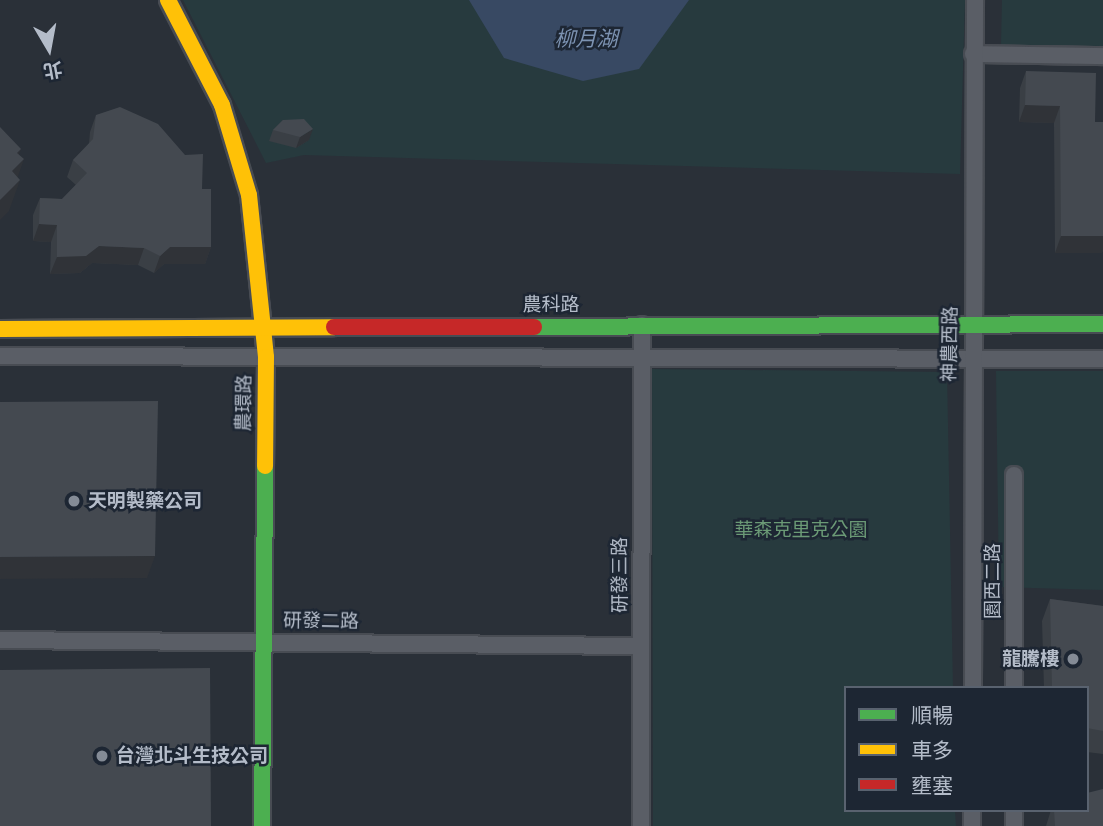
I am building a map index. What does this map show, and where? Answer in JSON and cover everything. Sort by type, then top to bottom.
[{"type":"street","name":"農環路","points":[[169,0],[202,60],[238,152],[256,237],[266,357],[260,641],[262,826]]},
{"type":"street","name":"神農西路","points":[[973,686],[970,359],[975,0]]},
{"type":"street","points":[[973,54],[1103,56]]},
{"type":"street","name":"農科路","points":[[0,329],[1103,324]]},
{"type":"street","name":"研發三路","points":[[641,826],[642,325]]},
{"type":"street","points":[[0,356],[1103,359]]},
{"type":"street","name":"園西二路","points":[[1014,475],[1014,686]]},
{"type":"street","name":"研發二路","points":[[0,640],[641,646]]},
{"type":"green space","points":[[183,0],[965,0],[960,174],[304,155],[266,163]]},
{"type":"green space","points":[[1002,0],[1103,0],[1103,46],[1001,45]]},
{"type":"green space","name":"華森克里克公園","points":[[652,369],[947,372],[953,686],[844,686],[844,812],[955,812],[956,826],[653,826]]},
{"type":"green space","points":[[996,371],[1103,371],[1103,590],[999,587]]},
{"type":"water","name":"柳月湖","points":[[469,0],[689,0],[639,69],[583,81],[504,58]]},
{"type":"building","points":[[1026,71],[1096,73],[1095,122],[1103,122],[1103,236],[1061,236],[1060,106],[1025,105]]},
{"type":"building","points":[[120,107],[158,124],[185,155],[203,154],[202,189],[211,189],[211,247],[170,247],[160,256],[144,248],[99,246],[86,256],[57,257],[57,225],[39,224],[40,198],[62,199],[87,173],[73,160],[93,139],[96,115]]},
{"type":"building","points":[[304,119],[313,129],[300,137],[273,130],[283,120]]},
{"type":"building","points":[[0,127],[21,149],[17,153],[24,159],[12,171],[20,180],[0,200]]},
{"type":"building","name":"天明製藥公司","points":[[158,401],[155,556],[0,557],[0,402]]},
{"type":"building","name":"龍騰樓","points":[[1050,599],[1103,606],[1103,731],[1089,728],[1089,686],[1052,686]]},
{"type":"building","name":"台灣北斗生技公司","points":[[210,668],[211,826],[0,826],[0,670]]},
{"type":"building","points":[[1103,789],[1103,826],[1055,826],[1054,812],[1089,812],[1089,792]]},
{"type":"traffic: fast","points":[[534,327],[1103,324]]},
{"type":"traffic: fast","points":[[262,826],[265,466]]},
{"type":"traffic: slow","points":[[168,0],[222,105],[249,195],[266,357],[265,466]]},
{"type":"traffic: slow","points":[[0,329],[334,327]]},
{"type":"traffic: jam","points":[[334,327],[534,327]]},
{"type":"place","name":"天明製藥公司","points":[[74,501]]},
{"type":"place","name":"龍騰樓","points":[[1073,659]]},
{"type":"place","name":"台灣北斗生技公司","points":[[102,756]]}]
